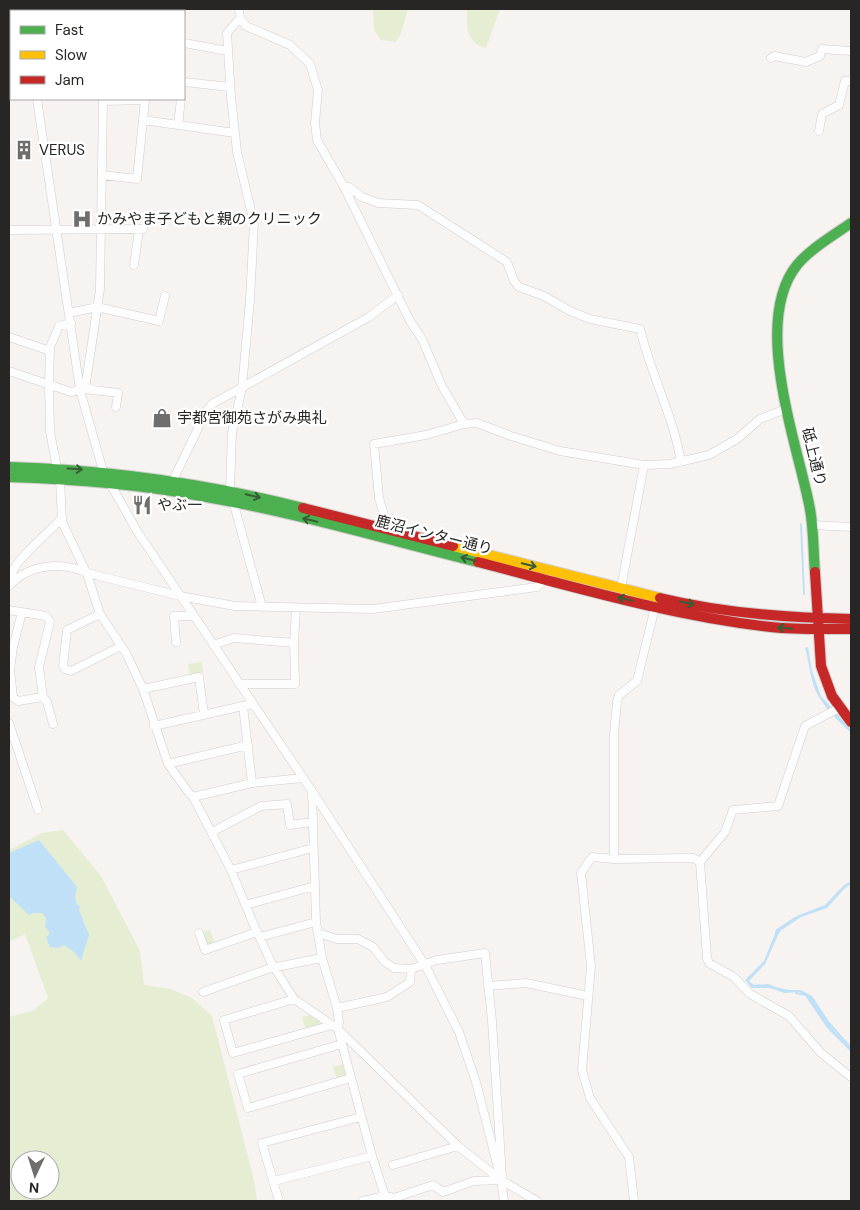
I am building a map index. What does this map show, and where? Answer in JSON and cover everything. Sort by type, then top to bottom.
[{"type":"main road","name":"砥上通り","points":[[851,223],[822,243],[797,265],[782,293],[777,315],[777,338],[786,409],[807,488],[812,525],[817,629],[821,666],[828,690],[839,708],[851,722]]},
{"type":"main road","name":"鹿沼インター通り","points":[[9,467],[168,489],[234,501],[389,535]]},
{"type":"main road","name":"鹿沼インター通り","points":[[9,477],[103,471],[230,490],[389,535],[740,623],[799,629],[851,629]]},
{"type":"main road","name":"鹿沼インター通り","points":[[548,575],[621,588],[656,602],[742,612],[851,619]]},
{"type":"street","points":[[239,9],[240,18],[246,26],[290,45],[310,64],[318,90],[315,122],[317,140],[344,187],[410,321],[422,340],[442,386],[464,424]]},
{"type":"street","points":[[240,18],[227,34],[230,87],[237,152],[254,223],[250,300],[242,388],[232,433],[230,490],[262,607]]},
{"type":"street","points":[[185,43],[228,51]]},
{"type":"street","points":[[771,58],[774,56],[806,62],[820,56],[822,49],[851,51]]},
{"type":"street","points":[[819,131],[822,114],[839,105],[845,81],[851,81]]},
{"type":"street","points":[[185,82],[230,87]]},
{"type":"street","points":[[37,100],[71,323],[74,361],[103,471],[137,531],[312,791],[424,965],[459,1032],[476,1082],[501,1180],[504,1201]]},
{"type":"street","points":[[82,390],[100,289],[103,101],[146,100],[137,178],[102,175]]},
{"type":"street","points":[[178,125],[181,100]]},
{"type":"street","points":[[143,120],[235,133]]},
{"type":"street","points":[[344,187],[349,187],[362,197],[378,203],[418,205],[507,262],[514,281],[519,286],[544,296],[570,312],[590,319],[640,329],[648,359],[677,441],[681,461]]},
{"type":"street","points":[[9,230],[141,230],[134,265]]},
{"type":"street","points":[[172,480],[206,412],[212,404],[370,317],[398,295]]},
{"type":"street","points":[[69,313],[97,307],[159,321],[165,296]]},
{"type":"street","points":[[71,323],[59,326],[50,351],[50,432],[58,473],[62,522],[86,572],[100,614],[126,653],[143,690],[168,764],[193,797],[212,832],[232,870],[245,905],[285,986],[294,999],[335,1027],[458,1146],[501,1180],[536,1201]]},
{"type":"street","points":[[9,337],[50,351]]},
{"type":"street","points":[[9,371],[71,392],[82,390],[118,393],[116,406]]},
{"type":"street","points":[[389,535],[379,498],[374,444],[426,435],[464,424],[477,423],[560,451],[644,465],[670,464],[708,455],[737,439],[760,419],[786,409]]},
{"type":"street","points":[[621,588],[644,465]]},
{"type":"street","points":[[10,584],[13,570],[19,560],[62,518]]},
{"type":"street","points":[[812,525],[851,527]]},
{"type":"street","points":[[10,584],[26,573],[47,566],[58,566],[180,596],[235,606],[373,609],[537,587],[548,575]]},
{"type":"street","points":[[614,859],[614,734],[617,702],[619,695],[638,681],[656,602]]},
{"type":"street","points":[[239,684],[295,684],[294,643],[296,608]]},
{"type":"street","points":[[9,610],[46,616],[50,622],[39,667],[43,697],[47,702],[54,724]]},
{"type":"street","points":[[22,612],[11,646],[10,670],[13,697],[18,701],[43,697]]},
{"type":"street","points":[[100,614],[67,630],[63,666],[71,671],[121,646]]},
{"type":"street","points":[[176,642],[174,616],[194,616]]},
{"type":"street","points":[[213,645],[234,638],[294,643]]},
{"type":"street","points":[[143,690],[199,677],[204,715]]},
{"type":"street","points":[[154,726],[252,704]]},
{"type":"street","points":[[243,706],[252,782]]},
{"type":"street","points":[[839,708],[805,726],[778,806],[733,810],[725,832],[700,862],[709,964],[734,977],[750,994],[789,1016],[821,1053],[851,1076]]},
{"type":"street","points":[[9,723],[38,810]]},
{"type":"street","points":[[168,764],[248,745]]},
{"type":"street","points":[[193,797],[252,782],[303,778]]},
{"type":"street","points":[[294,999],[224,1020],[233,1053],[335,1027],[339,1022],[322,958],[316,922],[312,791]]},
{"type":"street","points":[[212,832],[261,806],[287,804],[290,825],[312,822]]},
{"type":"street","points":[[232,870],[313,848]]},
{"type":"street","points":[[634,1201],[629,1157],[590,1098],[582,1070],[591,966],[581,873],[592,857],[614,859],[693,858],[700,862]]},
{"type":"street","points":[[245,905],[315,886]]},
{"type":"street","points":[[199,933],[205,950],[259,934],[316,922]]},
{"type":"street","points":[[318,932],[337,938],[358,939],[373,947],[385,962],[394,968],[410,969],[437,960],[485,953],[503,1173],[501,1180]]},
{"type":"street","points":[[203,992],[271,968],[276,969],[322,958]]},
{"type":"street","points":[[336,1008],[387,997],[410,982],[410,969]]},
{"type":"street","points":[[488,986],[526,983],[588,996]]},
{"type":"street","points":[[335,1027],[342,1044],[372,1156],[386,1198]]},
{"type":"street","points":[[342,1044],[238,1074],[248,1108],[351,1078]]},
{"type":"street","points":[[279,1201],[262,1143],[361,1116]]},
{"type":"street","points":[[393,1165],[458,1146]]},
{"type":"street","points":[[274,1182],[372,1156]]},
{"type":"street","points":[[363,1201],[394,1198],[434,1185],[442,1192],[474,1181],[501,1180]]},
{"type":"green space","points":[[373,9],[408,9],[401,33],[396,42],[381,40],[374,30]]},
{"type":"green space","points":[[467,9],[500,9],[486,48],[474,42],[471,38],[467,27]]},
{"type":"green space","points":[[202,662],[203,673],[190,675],[188,664]]},
{"type":"green space","points":[[63,830],[101,876],[140,951],[144,985],[170,989],[192,998],[212,1016],[254,1180],[257,1201],[9,1201],[9,1017],[34,1010],[48,998],[25,934],[9,942],[9,850],[42,833]]},
{"type":"green space","points":[[210,930],[215,944],[209,946],[206,944],[202,932]]},
{"type":"green space","points":[[311,1015],[320,1021],[319,1025],[306,1029],[302,1017]]},
{"type":"green space","points":[[343,1064],[346,1074],[344,1078],[337,1079],[333,1067]]},
{"type":"water","points":[[808,647],[812,671],[821,696],[851,730],[851,733],[838,721],[816,692],[805,648]]},
{"type":"water","points":[[39,840],[77,887],[75,897],[77,905],[80,906],[79,910],[89,935],[81,961],[74,952],[64,945],[58,948],[50,947],[46,938],[50,933],[45,927],[46,918],[42,913],[29,915],[9,896],[9,853]]},
{"type":"water","points":[[851,881],[851,884],[827,908],[801,917],[780,931],[765,964],[749,981],[753,986],[768,984],[784,990],[801,990],[812,996],[838,1036],[851,1048],[851,1052],[827,1028],[804,994],[799,992],[784,993],[770,988],[752,988],[745,980],[764,961],[776,931],[799,915],[825,905],[843,886]]},
{"type":"waterway","points":[[801,524],[804,594]]},
{"type":"waterway","points":[[776,933],[777,930],[795,918]]},
{"type":"waterway","points":[[748,982],[754,986],[760,985]]},
{"type":"waterway","points":[[779,989],[789,991]]},
{"type":"waterway","points":[[796,993],[806,995]]},
{"type":"waterway","points":[[813,999],[828,1022],[851,1048]]},
{"type":"traffic: fast","points":[[815,572],[811,512],[781,382],[778,317],[784,289],[797,265],[815,248],[851,223]]},
{"type":"traffic: fast","points":[[9,467],[84,471],[157,479],[230,491],[303,508]]},
{"type":"traffic: fast","points":[[9,477],[58,479],[154,488],[236,502],[478,562]]},
{"type":"traffic: slow","points":[[453,546],[660,598]]},
{"type":"traffic: jam","points":[[303,508],[453,546]]},
{"type":"traffic: jam","points":[[478,562],[624,600],[697,616],[781,628],[851,629]]},
{"type":"traffic: jam","points":[[815,572],[821,666],[832,696],[851,722]]},
{"type":"traffic: jam","points":[[660,598],[755,614],[851,619]]},
{"type":"place","name":"VERUS","points":[[24,150]]},
{"type":"place","name":"かみやま子どもと親のクリニック","points":[[82,219]]},
{"type":"place","name":"宇都宮御苑さがみ典礼","points":[[162,418]]},
{"type":"place","name":"やぶ一","points":[[142,505]]}]
